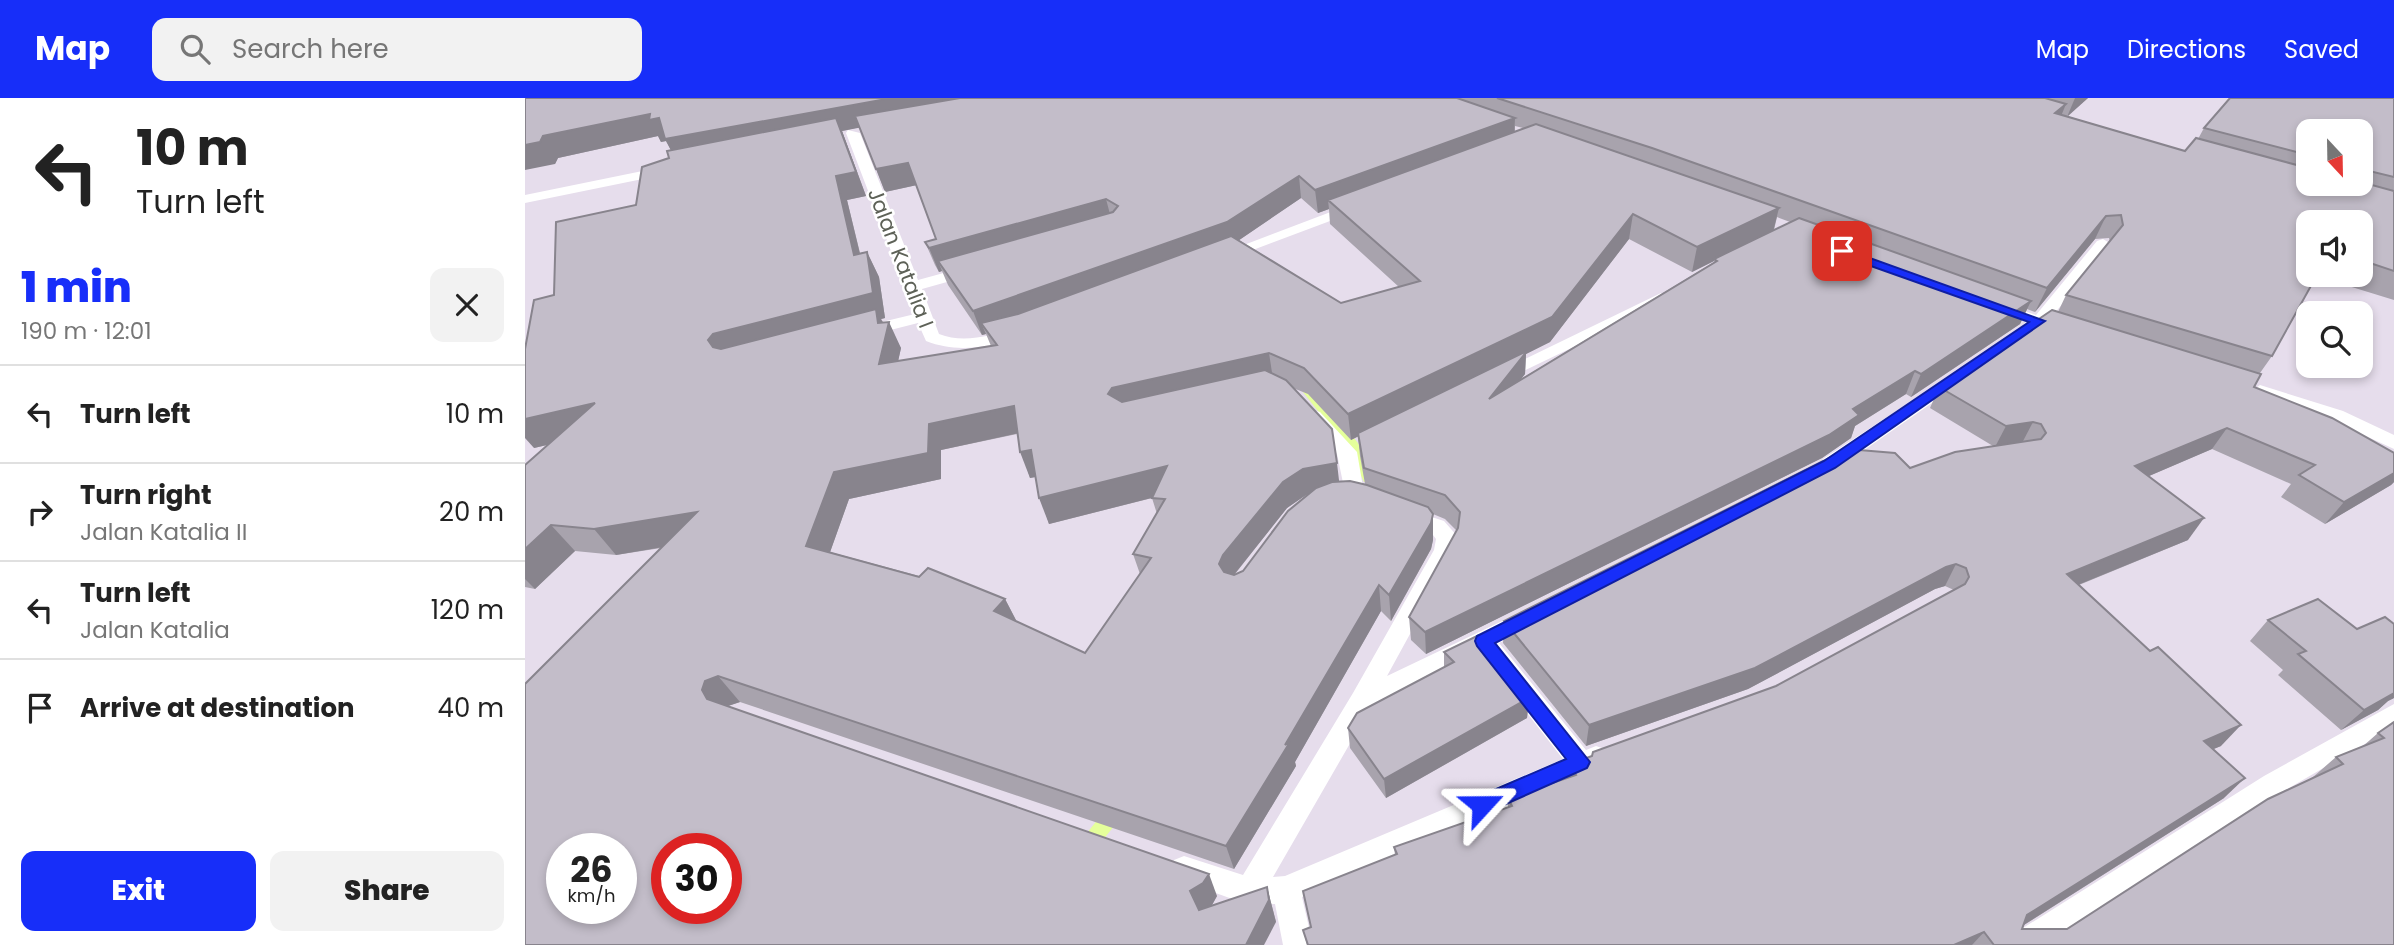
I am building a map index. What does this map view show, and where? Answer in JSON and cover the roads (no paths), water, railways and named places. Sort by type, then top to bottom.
[{"type":"street","name":"Jalan Katalia I","points":[[853,133],[922,317],[932,337],[947,345],[976,344],[1033,328]]},
{"type":"street","points":[[525,199],[675,169]]},
{"type":"street","points":[[1203,264],[1374,200]]},
{"type":"street","points":[[2016,337],[2039,321],[2103,244]]},
{"type":"street","points":[[912,287],[992,264]]},
{"type":"street","points":[[1488,381],[1675,290]]},
{"type":"street","points":[[1978,300],[2078,334]]},
{"type":"street","points":[[842,338],[922,317]]},
{"type":"street","points":[[1805,477],[1834,461],[1971,368]]},
{"type":"street","points":[[2246,387],[2336,415],[2394,443]]},
{"type":"street","points":[[1299,400],[1353,449],[1354,497]]},
{"type":"street","points":[[1834,461],[1871,464]]},
{"type":"street","points":[[1249,891],[1362,700],[1445,550],[1447,537],[1437,526],[1354,497],[1328,499]]},
{"type":"street","points":[[1362,700],[1545,610]]},
{"type":"street","points":[[1483,641],[1580,762]]},
{"type":"street","points":[[2022,945],[2273,783],[2394,714]]},
{"type":"street","points":[[1157,860],[1249,891],[1286,890],[1580,762],[1618,750]]},
{"type":"street","points":[[1286,890],[1298,945]]},
{"type":"waterway","points":[[1305,387],[1353,446],[1369,479]]},
{"type":"waterway","points":[[1085,849],[1116,810]]}]
